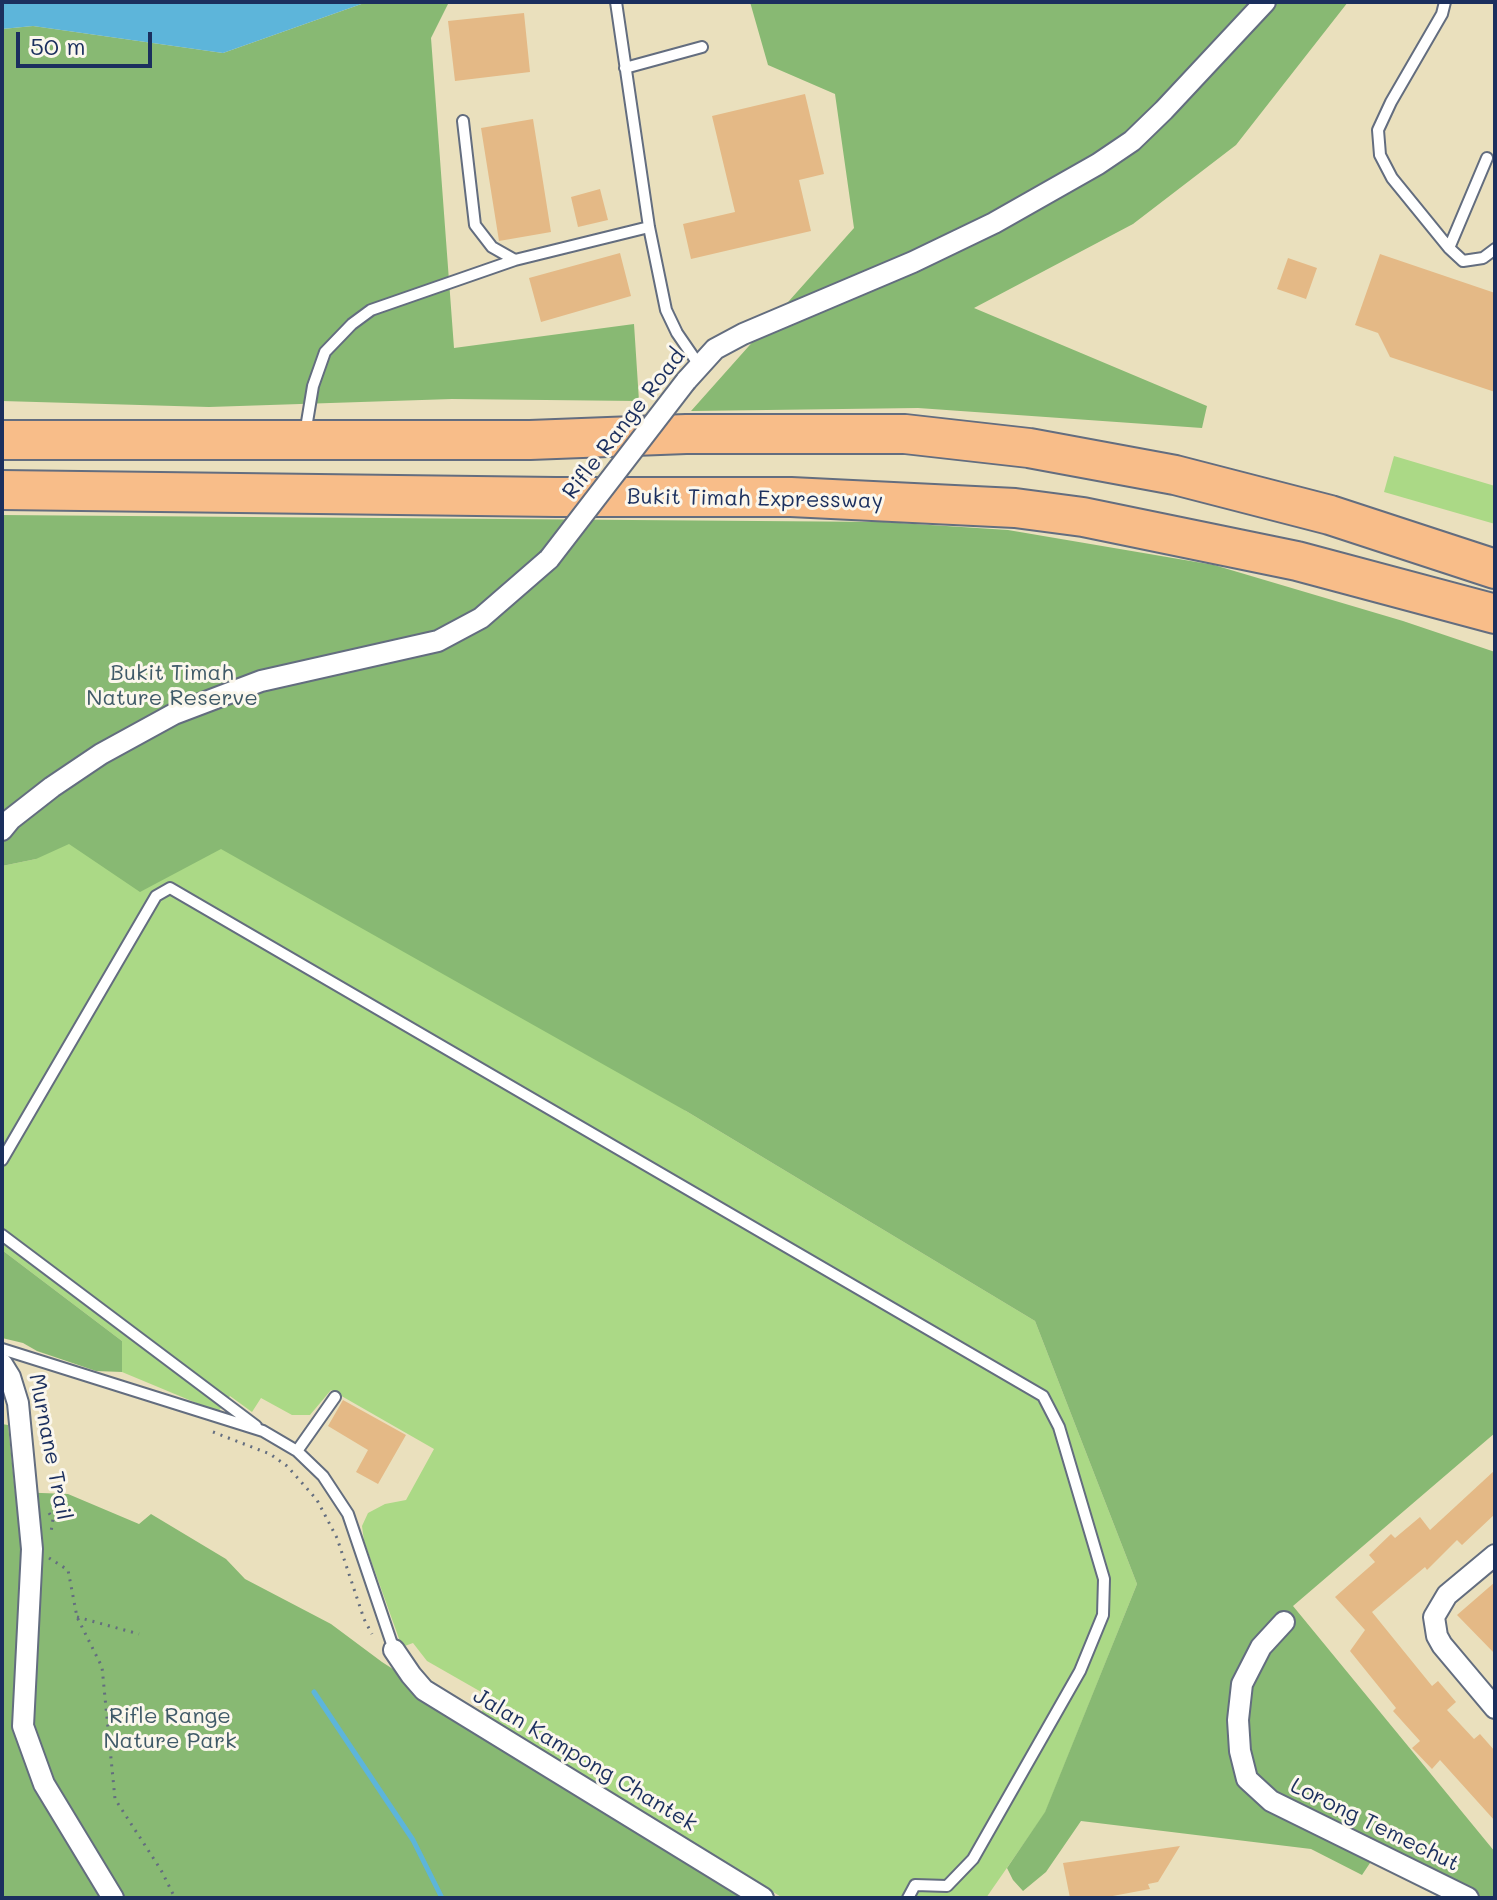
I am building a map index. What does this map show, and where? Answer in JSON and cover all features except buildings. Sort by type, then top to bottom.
[{"type":"highway","points":[[2,440],[530,440],[686,434],[905,434],[1029,448],[1175,475],[1330,515],[1495,569]]},
{"type":"highway","name":"Bukit Timah Expressway","points":[[2,490],[791,497],[1015,508],[1083,517],[1297,561],[1495,614]]},
{"type":"highway","points":[[1330,515],[1377,512],[1495,543]]},
{"type":"street","name":"Rifle Range Road","points":[[2,830],[11,819],[52,787],[101,754],[174,714],[261,681],[438,641],[481,618],[549,559],[692,373],[715,349],[994,223],[1098,164],[1132,141],[1154,121],[1265,2]]},
{"type":"street","points":[[2,1364],[10,1377],[18,1403],[32,1549],[23,1726],[44,1784],[113,1898]]},
{"type":"street","points":[[1495,1555],[1447,1595],[1434,1617],[1442,1645],[1495,1708]]},
{"type":"street","name":"Lorong Temechut","points":[[1284,1622],[1261,1647],[1242,1684],[1238,1720],[1240,1751],[1247,1779],[1271,1801],[1468,1898]]},
{"type":"street","name":"Jalan Kampong Chantek","points":[[396,1652],[424,1690],[763,1898]]},
{"type":"lane","points":[[616,2],[649,227],[666,310],[692,373]]},
{"type":"lane","points":[[1445,2],[1442,14],[1378,130],[1380,155],[1392,178],[1463,261],[1483,258],[1495,249]]},
{"type":"lane","points":[[625,68],[702,47]]},
{"type":"lane","points":[[463,121],[475,225],[492,247],[515,260]]},
{"type":"lane","points":[[1449,248],[1487,158]]},
{"type":"lane","points":[[304,440],[313,386],[325,352],[352,324],[371,310],[515,260],[649,227]]},
{"type":"lane","points":[[2,1160],[156,896],[170,888],[1043,1396],[1059,1427],[1104,1579],[1103,1615],[1080,1671],[973,1859],[947,1886],[915,1885],[908,1898]]},
{"type":"lane","points":[[2,1235],[263,1431],[297,1451],[323,1476],[348,1514],[396,1652]]},
{"type":"lane","points":[[2,1349],[263,1431]]},
{"type":"lane","points":[[297,1451],[335,1397]]},
{"type":"path","points":[[214,1432],[270,1454],[287,1466],[317,1500],[337,1538],[371,1632],[385,1659],[396,1652]]},
{"type":"path","name":"Murnane Trail","points":[[47,1511],[53,1519],[49,1544]]},
{"type":"path","points":[[47,1556],[68,1570],[77,1617],[102,1667],[115,1799],[161,1870],[175,1898]]},
{"type":"path","points":[[77,1617],[139,1634]]},
{"type":"green space","points":[[367,2],[449,2],[431,38],[454,348],[634,324],[639,401],[452,399],[209,407],[2,401],[2,29],[33,26],[223,53]]},
{"type":"green space","points":[[750,2],[1348,2],[1236,145],[1133,224],[974,308],[1207,406],[1202,428],[918,408],[691,411],[854,228],[835,94],[768,65]]},
{"type":"green space","points":[[1394,456],[1495,486],[1495,524],[1384,492]]},
{"type":"green space","name":"Bukit Timah Nature Reserve","points":[[2,515],[686,1111],[1035,1321],[1137,1584],[1045,1813],[986,1898],[783,1898],[480,1715],[490,1697],[427,1661],[413,1643],[402,1647],[364,1541],[362,1526],[368,1513],[385,1504],[406,1500],[434,1449],[331,1390],[310,1415],[292,1415],[261,1398],[252,1412],[230,1396],[218,1412],[122,1372],[122,1341],[2,1250],[2,866],[36,859]]},
{"type":"green space","name":"Bukit Timah Nature Reserve","points":[[2,515],[884,522],[1008,530],[1214,565],[1403,621],[1495,652],[1495,1433],[1293,1606],[1495,1852],[1495,1898],[1463,1898],[1372,1860],[1362,1875],[1311,1849],[1081,1821],[1046,1872],[1023,1891],[1007,1868],[1045,1812],[1137,1584],[1035,1321],[686,1111],[221,849],[140,892],[69,844],[36,859],[2,866]]},
{"type":"green space","points":[[2,1250],[122,1341],[122,1372],[96,1371],[2,1338]]},
{"type":"green space","name":"Rifle Range Nature Park","points":[[2,1424],[8,1425],[15,1492],[68,1494],[139,1524],[151,1514],[226,1559],[245,1579],[331,1624],[382,1662],[747,1898],[2,1898]]},
{"type":"water","points":[[2,2],[367,2],[223,53],[33,26],[2,29]]},
{"type":"waterway","points":[[314,1692],[413,1840],[442,1898]]}]
